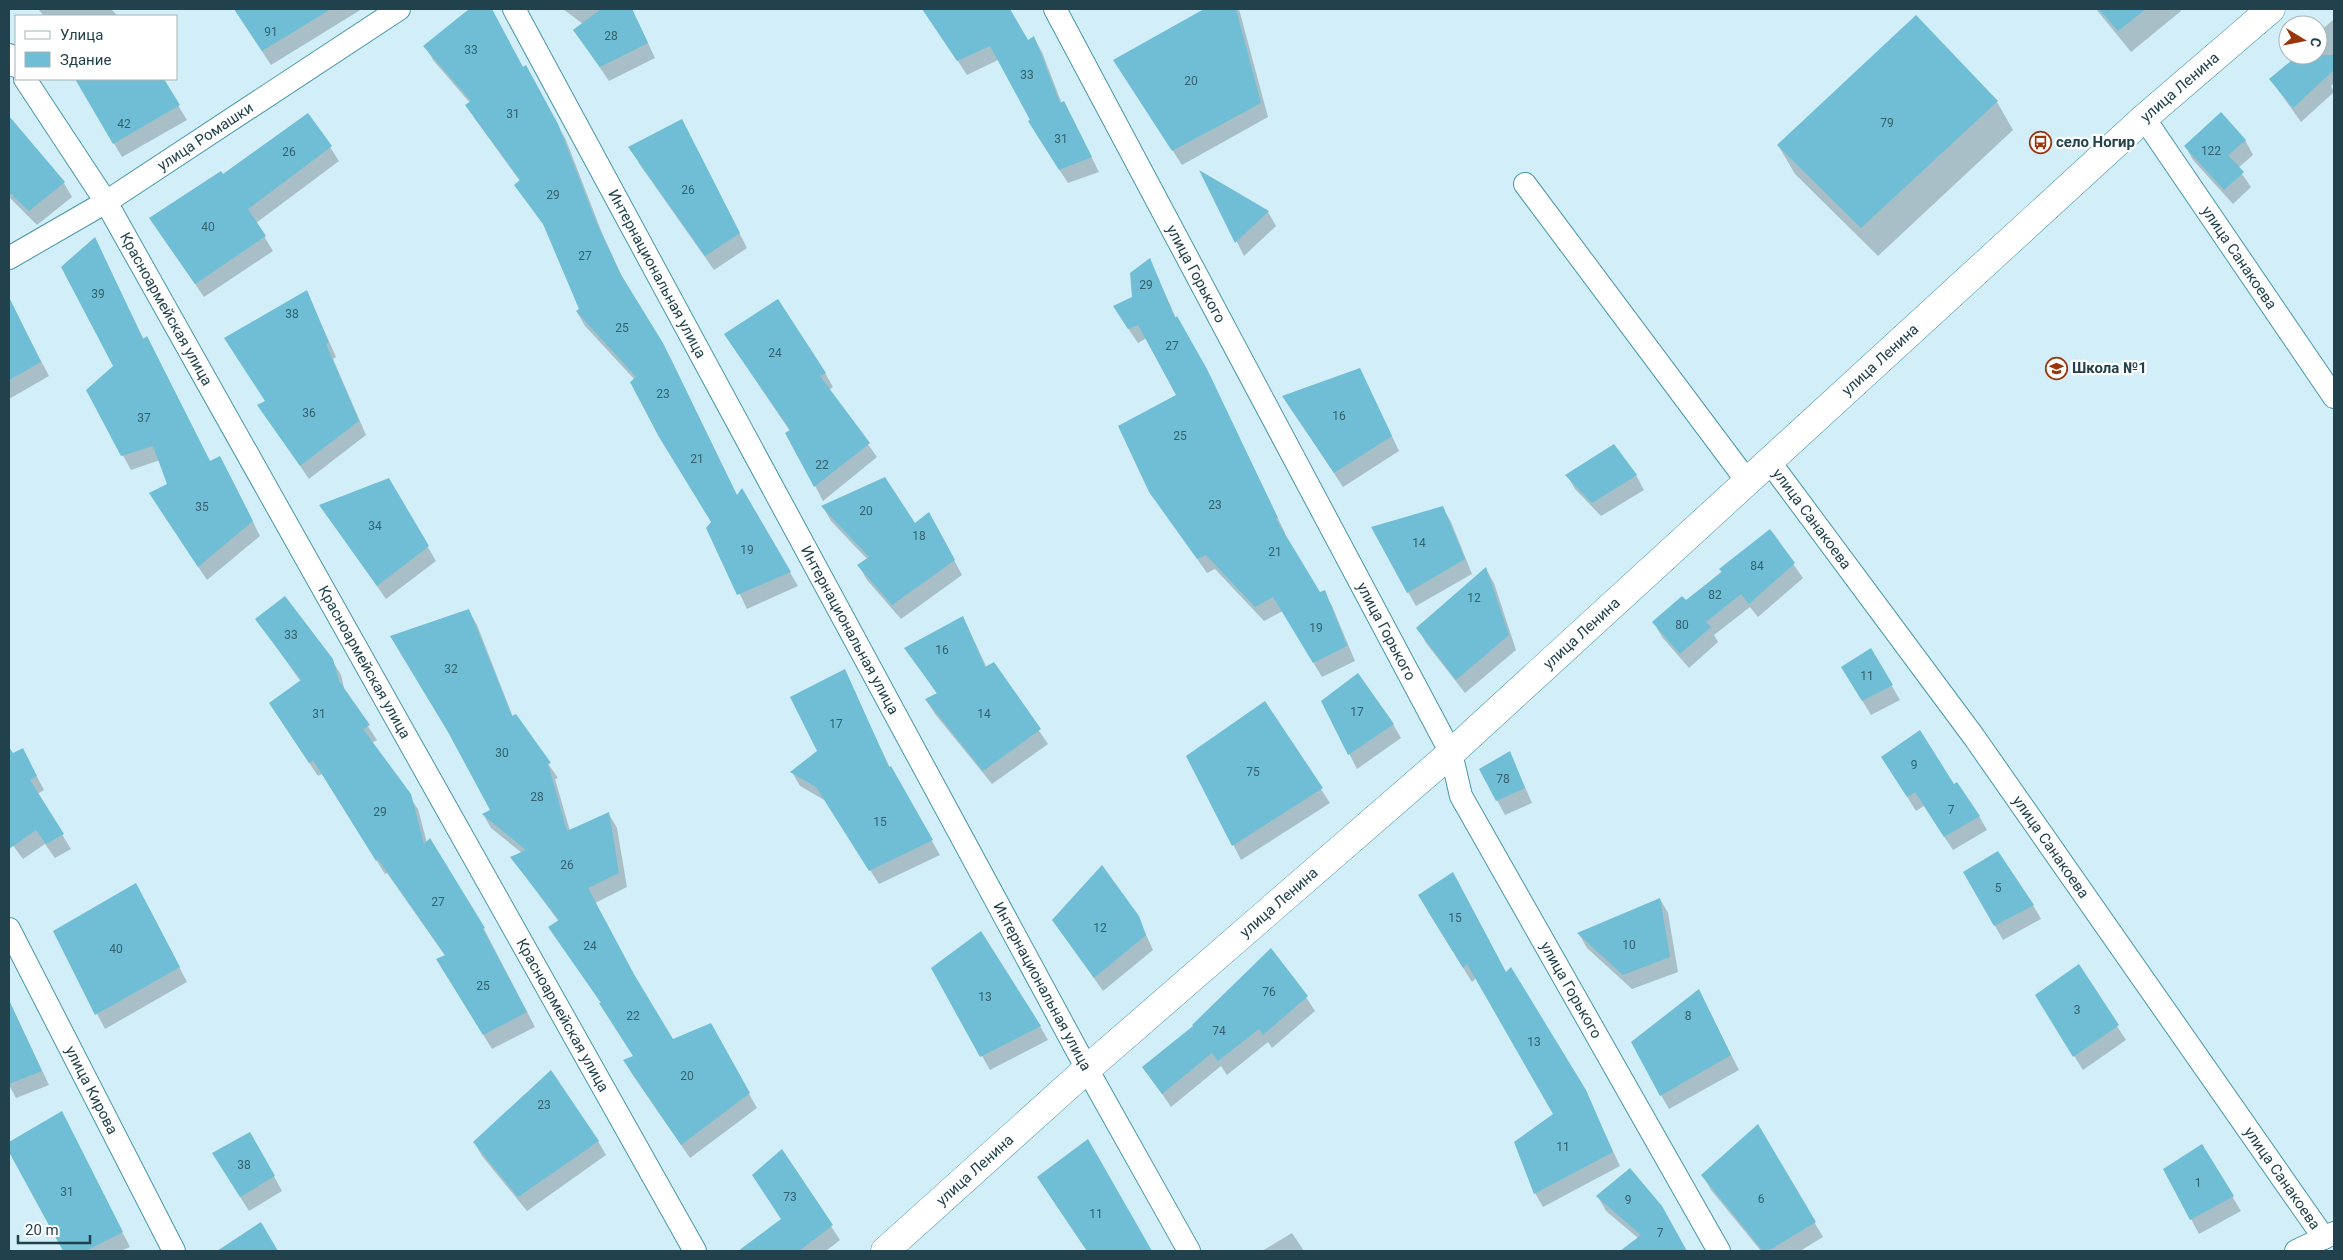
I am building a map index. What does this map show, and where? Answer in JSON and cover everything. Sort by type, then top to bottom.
[{"type":"street","name":"улица Ромашки","points":[[9,258],[106,202],[399,9]]},
{"type":"street","name":"Интернациональная улица","points":[[514,9],[1087,1069],[1189,1251]]},
{"type":"street","name":"улица Горького","points":[[1055,9],[1451,753],[1460,796],[1719,1251]]},
{"type":"street","name":"улица Ленина","points":[[885,1251],[1087,1069],[1451,753],[2144,118],[2271,9]]},
{"type":"street","name":"Красноармейская улица","points":[[25,80],[106,202],[695,1251]]},
{"type":"street","name":"улица Санакоева","points":[[2144,118],[2334,397]]},
{"type":"street","points":[[1526,184],[1747,481]]},
{"type":"street","name":"улица Санакоева","points":[[1769,462],[1974,737],[2329,1235]]},
{"type":"street","name":"улица Кирова","points":[[9,929],[174,1251]]},
{"type":"street","points":[[2296,1251],[2329,1235]]},
{"type":"building","points":[[234,9],[331,9],[262,51]]},
{"type":"building","points":[[469,9],[492,9],[523,67],[526,65],[558,124],[594,217],[620,273],[663,343],[737,495],[742,488],[791,572],[737,595],[706,528],[711,522],[659,437],[630,382],[636,377],[576,311],[579,309],[543,224],[514,185],[520,180],[465,105],[471,101],[423,46]]},
{"type":"building","points":[[601,9],[632,9],[648,43],[600,67],[573,30]]},
{"type":"building","points":[[922,9],[1010,9],[1028,40],[1034,36],[1060,103],[1064,101],[1092,157],[1059,170],[1028,121],[1030,120],[990,46],[957,61]]},
{"type":"building","points":[[1204,9],[1236,9],[1261,103],[1172,151],[1113,60]]},
{"type":"building","points":[[2099,9],[2146,9],[2118,31]]},
{"type":"building","points":[[1916,15],[1998,101],[1861,228],[1777,145]]},
{"type":"building","points":[[2328,55],[2334,55],[2334,70],[2293,108],[2269,79],[2286,65],[2328,65]]},
{"type":"building","points":[[76,80],[165,80],[180,105],[113,144]]},
{"type":"building","points":[[2221,112],[2246,140],[2228,155],[2244,172],[2224,190],[2184,146]]},
{"type":"building","points":[[308,113],[332,146],[248,209],[266,236],[195,284],[149,218],[221,171],[223,174]]},
{"type":"building","points":[[9,116],[65,182],[29,211],[9,192]]},
{"type":"building","points":[[682,119],[740,233],[705,256],[628,147]]},
{"type":"building","points":[[1199,170],[1269,211],[1235,243]]},
{"type":"building","points":[[95,237],[143,339],[147,336],[210,461],[220,456],[253,521],[198,567],[149,493],[167,484],[153,446],[121,456],[86,390],[113,366],[61,267]]},
{"type":"building","points":[[1150,258],[1175,318],[1177,316],[1207,369],[1278,518],[1276,519],[1320,592],[1325,590],[1347,646],[1313,663],[1273,597],[1255,607],[1206,555],[1197,559],[1149,492],[1118,426],[1176,395],[1138,325],[1128,329],[1113,306],[1132,297],[1130,273]]},
{"type":"building","points":[[307,290],[329,343],[326,344],[359,421],[300,466],[257,405],[265,401],[224,338]]},
{"type":"building","points":[[9,297],[41,362],[9,380]]},
{"type":"building","points":[[778,299],[826,373],[820,376],[870,443],[814,487],[785,433],[790,430],[724,334]]},
{"type":"building","points":[[1360,368],[1392,436],[1334,473],[1282,396]]},
{"type":"building","points":[[1614,444],[1637,475],[1592,503],[1565,475]]},
{"type":"building","points":[[885,477],[915,523],[929,512],[955,560],[892,605],[857,565],[869,557],[821,506]]},
{"type":"building","points":[[389,478],[429,546],[377,586],[319,505]]},
{"type":"building","points":[[1443,506],[1465,559],[1407,593],[1371,527]]},
{"type":"building","points":[[1770,529],[1795,563],[1749,604],[1741,594],[1706,622],[1711,627],[1680,654],[1652,622],[1682,596],[1686,600],[1722,572],[1719,569]]},
{"type":"building","points":[[1486,567],[1509,635],[1456,680],[1416,628]]},
{"type":"building","points":[[285,596],[333,659],[339,681],[370,725],[363,729],[411,794],[424,844],[430,838],[485,928],[483,929],[527,1012],[483,1035],[436,959],[445,955],[378,859],[376,861],[313,760],[309,763],[269,703],[301,680],[255,619]]},
{"type":"building","points":[[469,609],[512,716],[516,714],[551,763],[548,764],[567,831],[609,812],[619,873],[588,888],[635,976],[673,1039],[711,1023],[750,1093],[681,1145],[623,1060],[633,1056],[599,1003],[601,1003],[548,927],[559,920],[510,857],[526,850],[482,814],[490,810],[448,732],[390,636]]},
{"type":"building","points":[[963,616],[985,667],[994,662],[1041,729],[983,771],[925,699],[937,693],[904,648]]},
{"type":"building","points":[[1871,648],[1893,685],[1862,701],[1841,667]]},
{"type":"building","points":[[845,669],[889,767],[891,766],[933,840],[869,871],[816,787],[790,772],[817,751],[790,697]]},
{"type":"building","points":[[1358,673],[1394,724],[1348,755],[1321,701]]},
{"type":"building","points":[[1265,701],[1323,788],[1232,846],[1186,756]]},
{"type":"building","points":[[1920,730],[1954,784],[1957,782],[1980,816],[1944,837],[1915,792],[1907,797],[1881,757]]},
{"type":"building","points":[[9,747],[13,753],[23,748],[37,776],[30,780],[64,834],[46,844],[36,830],[9,849]]},
{"type":"building","points":[[1510,751],[1525,788],[1496,801],[1479,769]]},
{"type":"building","points":[[1998,851],[2034,905],[1994,926],[1963,872]]},
{"type":"building","points":[[1102,865],[1139,916],[1146,935],[1094,978],[1052,920]]},
{"type":"building","points":[[1453,872],[1506,972],[1511,967],[1586,1090],[1613,1152],[1534,1194],[1514,1142],[1553,1114],[1467,964],[1463,968],[1418,895]]},
{"type":"building","points":[[136,883],[180,967],[95,1015],[53,931]]},
{"type":"building","points":[[1660,898],[1670,957],[1623,975],[1577,933]]},
{"type":"building","points":[[981,931],[1041,1026],[980,1057],[931,968]]},
{"type":"building","points":[[1271,948],[1308,996],[1263,1035],[1259,1029],[1218,1061],[1212,1053],[1162,1094],[1142,1067],[1193,1026]]},
{"type":"building","points":[[2079,964],[2119,1025],[2073,1057],[2035,995]]},
{"type":"building","points":[[1699,989],[1731,1055],[1660,1096],[1631,1042]]},
{"type":"building","points":[[9,1000],[42,1071],[9,1084]]},
{"type":"building","points":[[551,1070],[599,1141],[518,1197],[473,1142]]},
{"type":"building","points":[[62,1111],[123,1232],[86,1251],[63,1251],[9,1152],[9,1142]]},
{"type":"building","points":[[1758,1124],[1816,1222],[1768,1251],[1763,1251],[1701,1175]]},
{"type":"building","points":[[250,1132],[275,1176],[240,1197],[212,1153]]},
{"type":"building","points":[[1088,1139],[1152,1251],[1087,1251],[1037,1177]]},
{"type":"building","points":[[2202,1144],[2234,1196],[2190,1220],[2163,1169]]},
{"type":"building","points":[[782,1149],[833,1225],[799,1251],[738,1251],[781,1219],[752,1175]]},
{"type":"building","points":[[1630,1168],[1662,1206],[1687,1251],[1620,1251],[1641,1235],[1596,1196]]},
{"type":"building","points":[[261,1222],[278,1251],[217,1251]]},
{"type":"place","name":"село Ногир","points":[[2040,142]]},
{"type":"place","name":"Школа №1","points":[[2056,368]]}]
